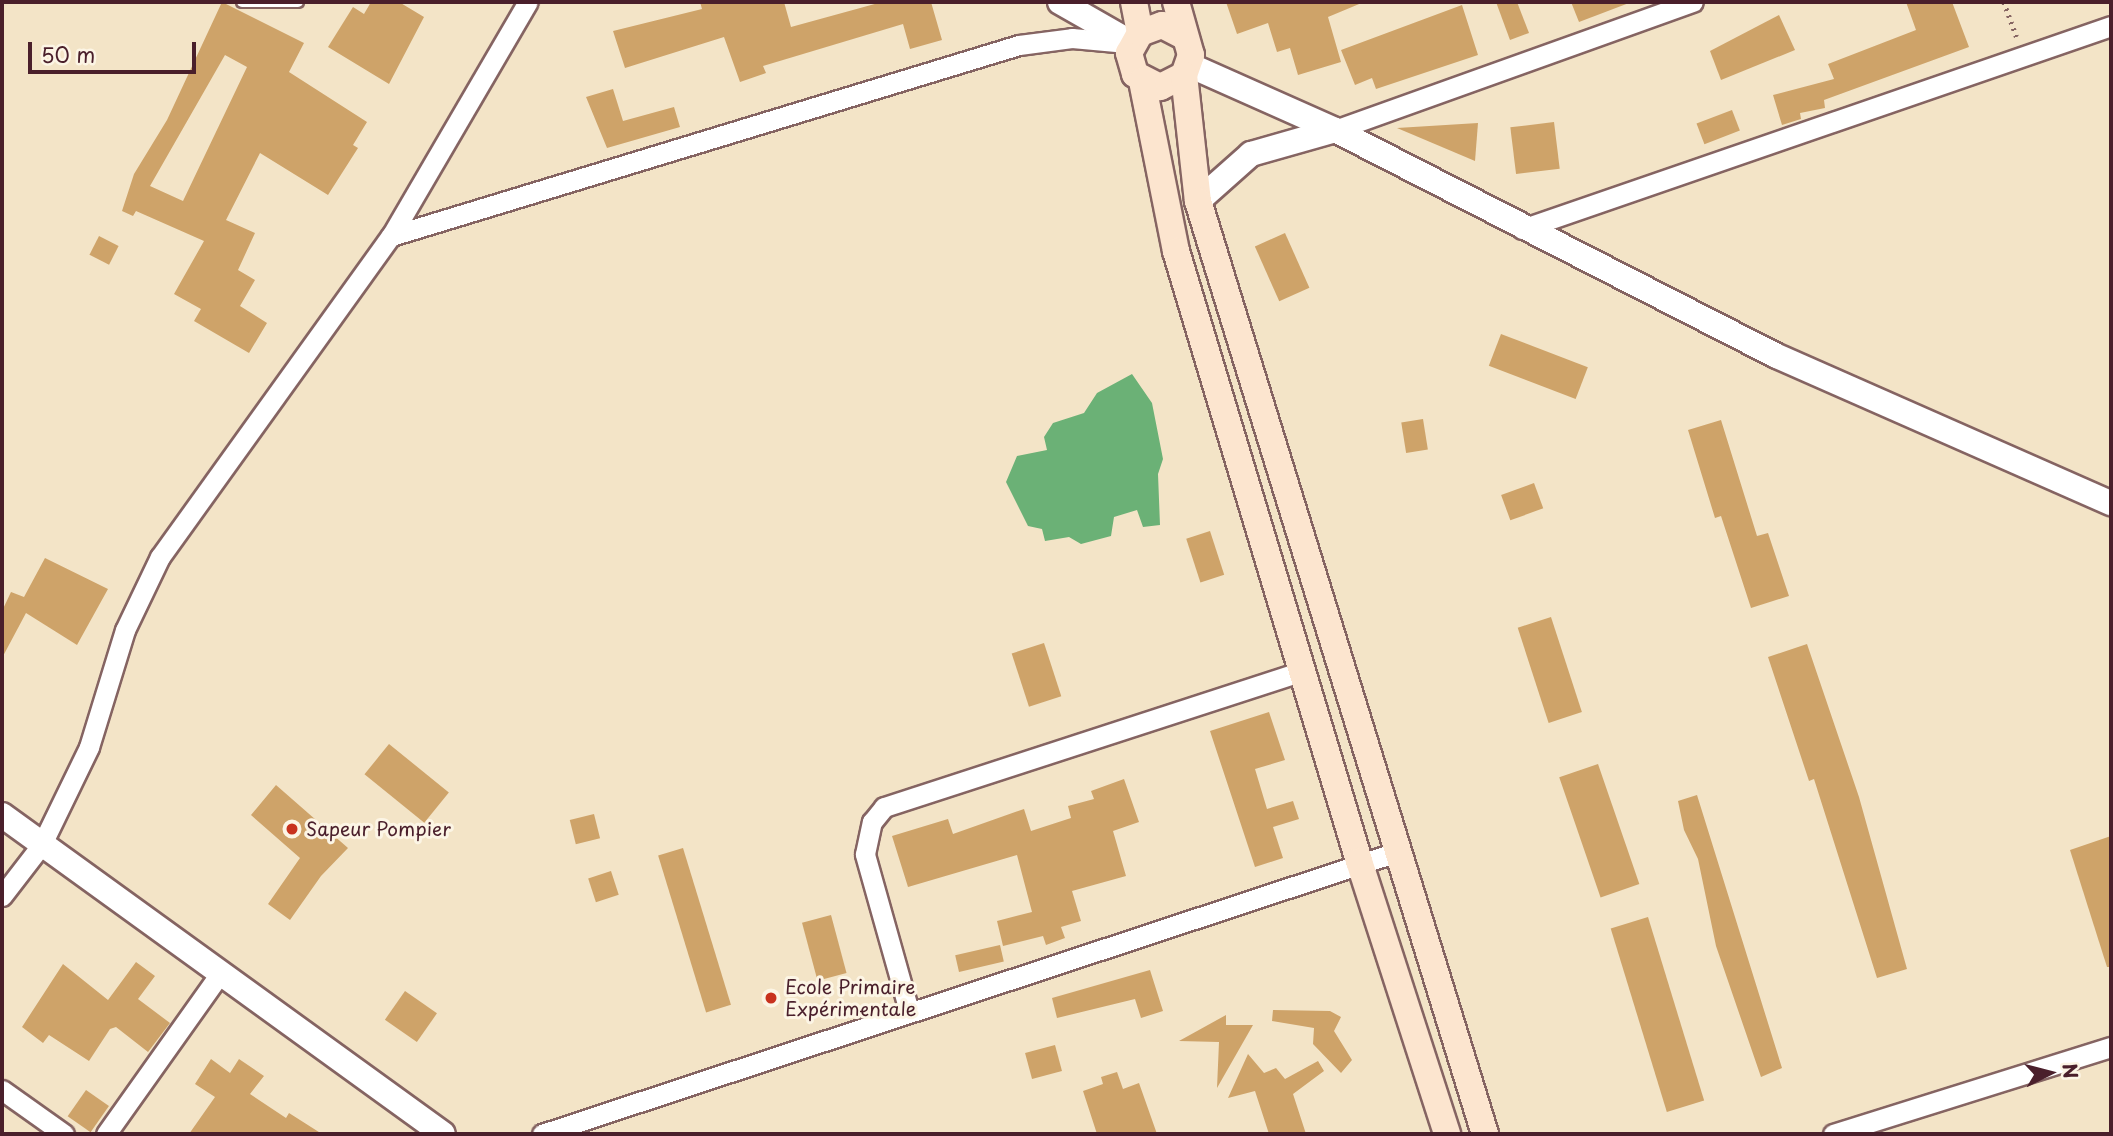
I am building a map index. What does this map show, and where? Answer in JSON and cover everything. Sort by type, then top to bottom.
[{"type":"main road","points":[[1135,2],[1136,38],[1130,64],[1142,81],[1173,239],[1359,861],[1447,1134]]},
{"type":"main road","points":[[1175,2],[1184,36],[1198,201],[1485,1134]]},
{"type":"main road","points":[[1136,38],[1162,25],[1184,36]]},
{"type":"main road","points":[[1142,81],[1169,85],[1187,70]]},
{"type":"street","points":[[1060,2],[1136,38]]},
{"type":"street","points":[[1198,201],[1251,154],[1335,130],[1693,2]]},
{"type":"street","points":[[2,896],[42,844],[89,747],[125,630],[160,557],[391,236],[530,3]]},
{"type":"street","points":[[1522,229],[2111,26]]},
{"type":"street","points":[[391,236],[721,139],[1019,44],[1072,38],[1136,38]]},
{"type":"street","points":[[1187,70],[1335,130],[1522,229],[1777,356],[2111,503]]},
{"type":"street","points":[[909,1012],[864,854],[872,822],[884,807],[1302,671]]},
{"type":"street","points":[[2,815],[219,975],[443,1134]]},
{"type":"street","points":[[542,1134],[1359,861],[1397,852]]},
{"type":"street","points":[[106,1134],[219,975]]},
{"type":"street","points":[[1833,1134],[2111,1047]]},
{"type":"street","points":[[2,1090],[64,1134]]},
{"type":"lane","points":[[242,2],[298,2]]},
{"type":"path","points":[[2004,2],[2024,56]]},
{"type":"green space","points":[[1132,374],[1152,403],[1163,459],[1158,474],[1160,525],[1143,527],[1137,510],[1114,517],[1111,536],[1081,544],[1069,537],[1045,541],[1042,529],[1028,526],[1006,482],[1017,456],[1047,450],[1044,437],[1053,423],[1084,413],[1097,393]]},
{"type":"building","points":[[222,2],[304,43],[289,72],[367,122],[353,145],[358,148],[328,195],[260,153],[226,220],[255,233],[238,270],[255,280],[240,306],[267,323],[249,353],[194,321],[201,309],[174,294],[204,241],[136,211],[133,216],[122,211],[134,174],[167,120]],"holes":[[[225,55],[247,67],[183,201],[150,186]]]},
{"type":"building","points":[[371,2],[399,2],[424,17],[389,84],[328,47],[353,7],[364,14]]},
{"type":"building","points":[[700,2],[784,2],[791,27],[882,2],[931,2],[942,40],[910,49],[903,24],[763,66],[766,73],[740,82],[724,37],[625,68],[613,31],[702,9]]},
{"type":"building","points":[[1226,2],[1364,2],[1328,17],[1341,62],[1298,75],[1290,48],[1277,52],[1268,23],[1237,34]]},
{"type":"building","points":[[1496,2],[1517,2],[1529,33],[1510,40]]},
{"type":"building","points":[[1571,2],[1629,2],[1629,3],[1579,22]]},
{"type":"building","points":[[1906,2],[1952,2],[1969,47],[1824,100],[1825,108],[1800,113],[1801,119],[1782,125],[1773,95],[1834,79],[1828,64],[1916,30]]},
{"type":"building","points":[[1462,5],[1478,55],[1376,89],[1372,78],[1355,85],[1341,50]]},
{"type":"building","points":[[1779,15],[1795,50],[1721,80],[1710,51]]},
{"type":"building","points":[[613,89],[623,121],[674,107],[680,127],[607,148],[586,97]]},
{"type":"building","points":[[1732,110],[1740,131],[1704,144],[1697,124]]},
{"type":"building","points":[[1554,122],[1560,169],[1516,174],[1510,127]]},
{"type":"building","points":[[1478,123],[1475,161],[1397,128]]},
{"type":"building","points":[[1285,233],[1309,288],[1279,301],[1255,246]]},
{"type":"building","points":[[99,236],[119,246],[109,265],[89,255]]},
{"type":"building","points":[[1501,334],[1588,367],[1576,399],[1489,366]]},
{"type":"building","points":[[1423,419],[1428,450],[1406,453],[1401,422]]},
{"type":"building","points":[[1721,420],[1757,536],[1768,533],[1789,596],[1751,608],[1721,516],[1715,518],[1688,430]]},
{"type":"building","points":[[1534,483],[1543,508],[1510,520],[1501,495]]},
{"type":"building","points":[[1210,531],[1224,575],[1200,582],[1186,539]]},
{"type":"building","points":[[45,558],[108,589],[77,645],[26,613],[2,658],[2,611],[11,592],[24,597]]},
{"type":"building","points":[[1551,617],[1582,712],[1549,723],[1518,628]]},
{"type":"building","points":[[1044,643],[1061,696],[1029,707],[1012,654]]},
{"type":"building","points":[[1807,644],[1859,797],[1907,969],[1877,978],[1814,779],[1809,781],[1768,657]]},
{"type":"building","points":[[1269,712],[1285,760],[1255,769],[1267,809],[1293,801],[1299,819],[1273,827],[1283,858],[1255,867],[1210,731]]},
{"type":"building","points":[[389,744],[449,792],[424,823],[364,774]]},
{"type":"building","points":[[1598,764],[1639,884],[1601,897],[1559,777]]},
{"type":"building","points":[[1124,779],[1139,822],[1113,831],[1126,876],[1072,891],[1081,921],[1061,927],[1065,938],[1046,945],[1043,936],[1003,946],[997,921],[1032,912],[1017,855],[908,887],[892,836],[948,819],[953,834],[1024,809],[1031,831],[1071,818],[1068,806],[1094,799],[1091,791]]},
{"type":"building","points":[[276,785],[348,848],[321,876],[290,920],[268,904],[300,858],[251,815]]},
{"type":"building","points":[[1697,795],[1782,1068],[1761,1077],[1716,946],[1698,859],[1684,830],[1678,801]]},
{"type":"building","points":[[594,814],[600,838],[576,844],[570,820]]},
{"type":"building","points":[[2111,836],[2111,967],[2107,967],[2070,850]]},
{"type":"building","points":[[683,848],[731,1005],[706,1012],[658,856]]},
{"type":"building","points":[[611,871],[619,895],[596,902],[588,878]]},
{"type":"building","points":[[831,915],[847,973],[818,981],[802,923]]},
{"type":"building","points":[[1648,917],[1704,1101],[1667,1112],[1611,928]]},
{"type":"building","points":[[1000,945],[1004,962],[959,972],[955,955]]},
{"type":"building","points":[[136,962],[155,976],[138,999],[170,1023],[148,1052],[116,1027],[110,1029],[89,1061],[49,1035],[43,1043],[22,1027],[63,964],[108,1000]]},
{"type":"building","points":[[1150,970],[1163,1011],[1141,1018],[1135,999],[1057,1018],[1052,998]]},
{"type":"building","points":[[405,991],[437,1013],[417,1042],[385,1020]]},
{"type":"building","points":[[1273,1010],[1330,1011],[1341,1017],[1334,1031],[1352,1060],[1341,1073],[1313,1044],[1314,1028],[1272,1021]]},
{"type":"building","points":[[1226,1015],[1226,1025],[1253,1025],[1217,1088],[1219,1042],[1179,1041]]},
{"type":"building","points":[[1055,1045],[1062,1071],[1032,1079],[1025,1053]]},
{"type":"building","points":[[1248,1054],[1264,1073],[1276,1068],[1285,1079],[1318,1061],[1324,1071],[1293,1094],[1306,1134],[1269,1134],[1255,1091],[1228,1098]]},
{"type":"building","points":[[211,1059],[230,1073],[239,1059],[264,1076],[250,1094],[286,1118],[289,1113],[322,1134],[189,1134],[215,1097],[195,1084]]},
{"type":"building","points":[[1117,1072],[1123,1089],[1139,1083],[1157,1134],[1097,1134],[1083,1091],[1103,1084],[1101,1077]]},
{"type":"building","points":[[86,1090],[109,1106],[91,1132],[68,1116]]},
{"type":"place","name":"Sapeur Pompier","points":[[292,829]]},
{"type":"place","name":"Ecole Primaire Expérimentale","points":[[771,998]]}]
